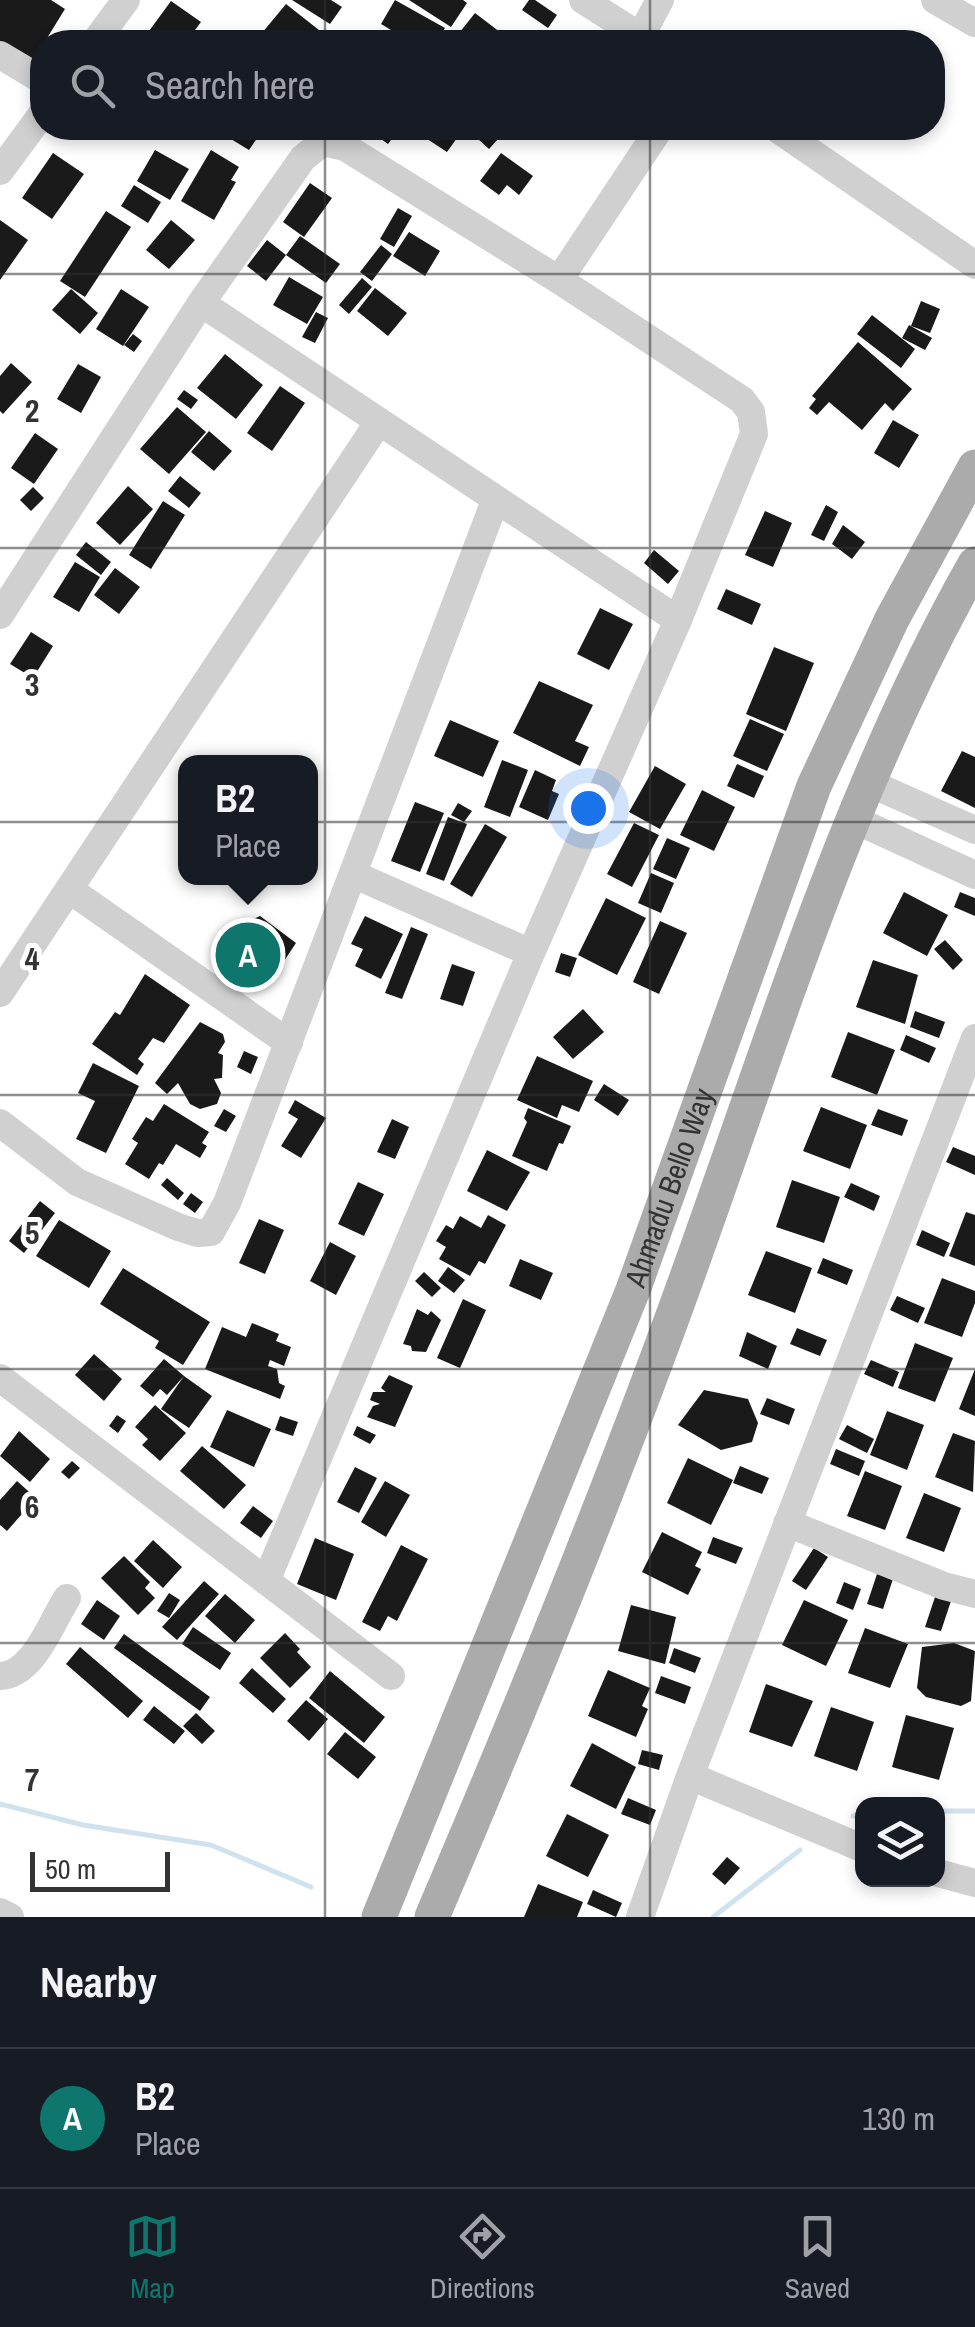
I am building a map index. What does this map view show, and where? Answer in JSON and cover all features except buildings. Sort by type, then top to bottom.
[{"type":"main road","name":"Ahmadu Bello Way","points":[[379,1917],[634,1290],[814,786],[892,618],[975,467]]},
{"type":"main road","name":"Ahmadu Bello Way","points":[[432,1917],[490,1782],[675,1312],[852,818],[934,637],[975,564]]},
{"type":"street","points":[[104,30],[126,0]]},
{"type":"street","points":[[583,0],[629,30]]},
{"type":"street","points":[[648,30],[660,0]]},
{"type":"street","points":[[936,0],[975,24]]},
{"type":"street","points":[[0,55],[30,73]]},
{"type":"street","points":[[0,171],[30,130]]},
{"type":"street","points":[[559,280],[652,140]]},
{"type":"street","points":[[793,140],[975,265]]},
{"type":"street","points":[[0,616],[202,303],[303,158],[323,142],[345,146],[559,280],[742,400],[750,412],[754,434],[678,620],[531,953],[266,1580]]},
{"type":"street","points":[[202,303],[678,620]]},
{"type":"street","points":[[0,992],[378,423]]},
{"type":"street","points":[[0,1123],[76,1182],[178,1228],[197,1234],[212,1232],[227,1203],[355,875],[495,501]]},
{"type":"street","points":[[867,782],[975,830]]},
{"type":"street","points":[[852,818],[975,876]]},
{"type":"street","points":[[355,875],[531,953]]},
{"type":"street","points":[[70,890],[289,1042]]},
{"type":"street","points":[[640,1917],[690,1776],[975,1038]]},
{"type":"street","points":[[0,1378],[391,1676]]},
{"type":"street","points":[[787,1523],[944,1586],[975,1594]]},
{"type":"street","points":[[0,1676],[12,1675],[25,1666],[67,1598]]},
{"type":"street","points":[[690,1776],[855,1845]]},
{"type":"street","points":[[945,1875],[975,1883]]},
{"type":"street","points":[[0,1912],[10,1917]]},
{"type":"waterway","points":[[0,1804],[83,1825],[211,1845],[311,1887]]},
{"type":"waterway","points":[[945,1811],[975,1811]]},
{"type":"waterway","points":[[713,1917],[800,1850]]},
{"type":"place","name":"B2","points":[[248,955]]}]
